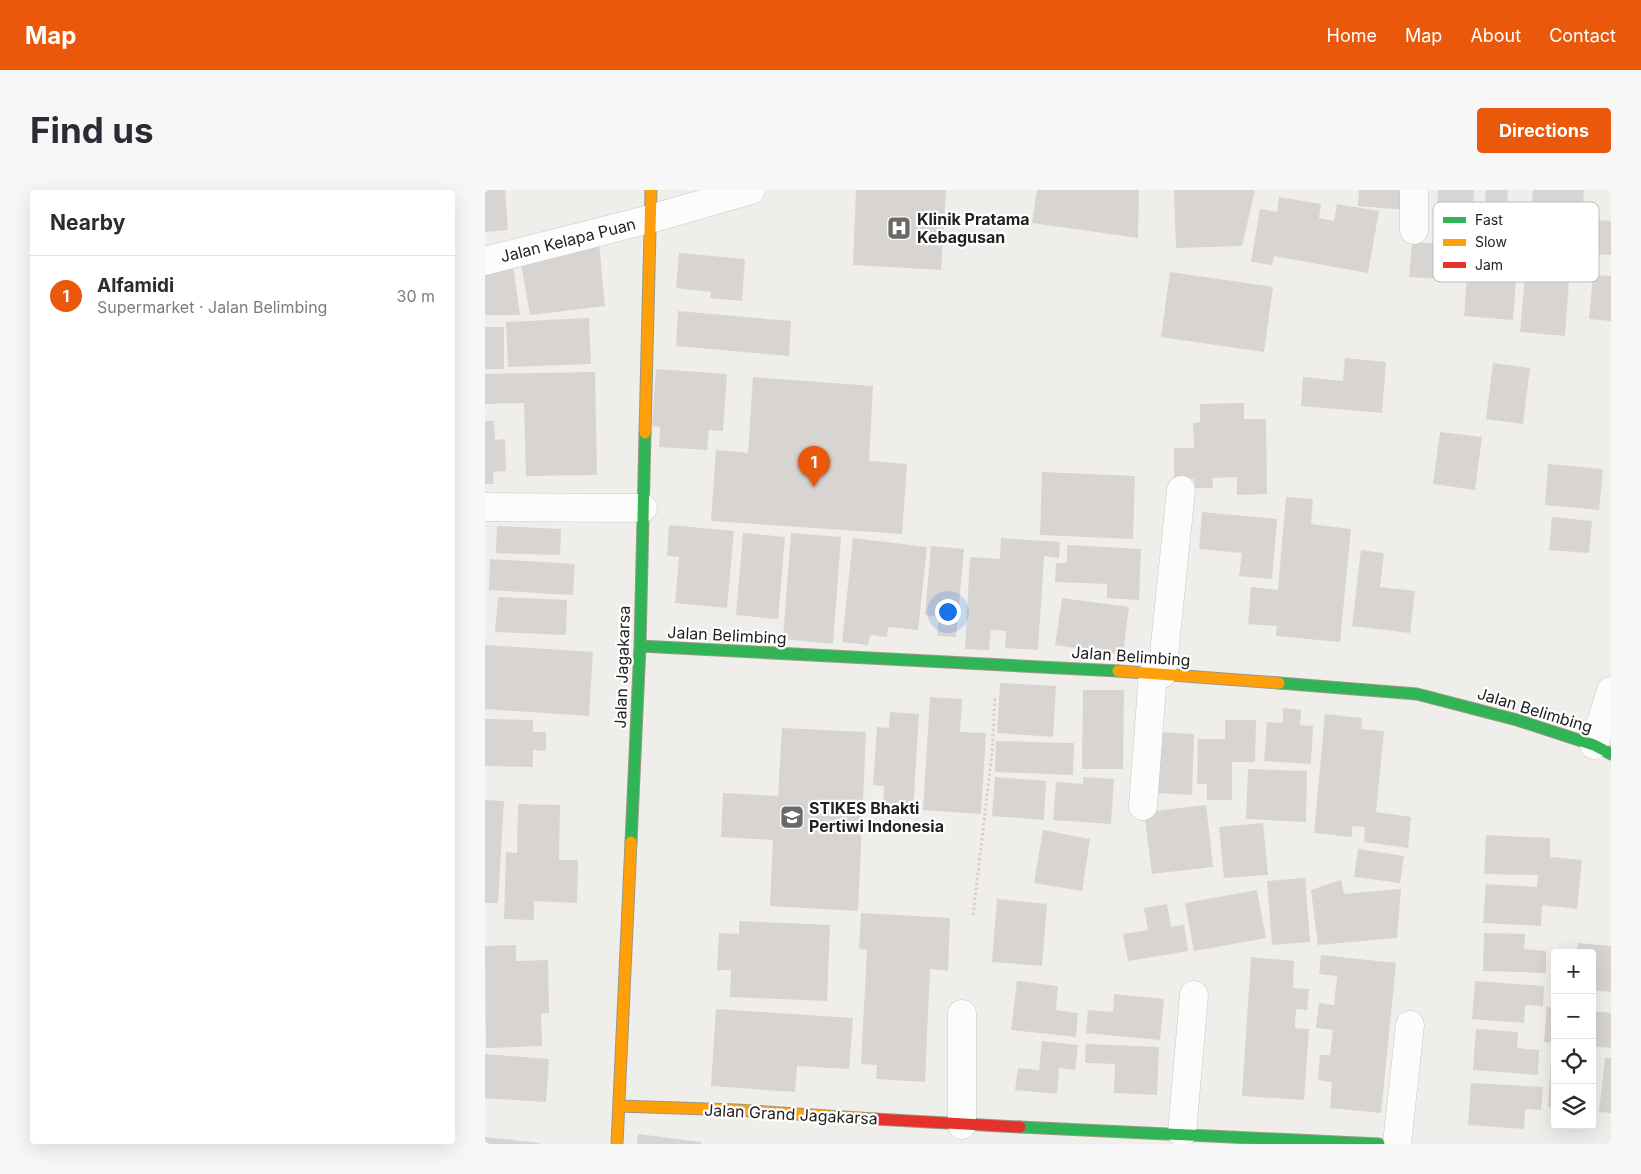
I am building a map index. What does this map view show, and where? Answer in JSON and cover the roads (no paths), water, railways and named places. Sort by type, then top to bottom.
[{"type":"street","name":"Jalan Jagakarsa","points":[[617,1144],[640,646],[651,190]]},
{"type":"street","name":"Jalan Kelapa Puan","points":[[485,260],[650,219],[751,190]]},
{"type":"street","points":[[1414,190],[1414,230]]},
{"type":"street","points":[[1143,806],[1157,674],[1181,490]]},
{"type":"street","points":[[485,507],[643,508]]},
{"type":"street","name":"Jalan Belimbing","points":[[640,646],[997,664],[1417,694],[1517,720],[1603,750]]},
{"type":"street","points":[[1603,750],[1611,691]]},
{"type":"street","points":[[1182,1133],[1194,995]]},
{"type":"street","points":[[962,1014],[963,1125]]},
{"type":"street","points":[[1397,1144],[1410,1025]]},
{"type":"street","name":"Jalan Grand Jagakarsa","points":[[619,1106],[735,1110],[963,1125],[1182,1133],[1379,1144]]},
{"type":"place","name":"Klinik Pratama Kebagusan","points":[[899,228]]},
{"type":"place","name":"Alfamidi","points":[[814,487]]},
{"type":"place","name":"STIKES Bhakti Pertiwi Indonesia","points":[[792,817]]}]
